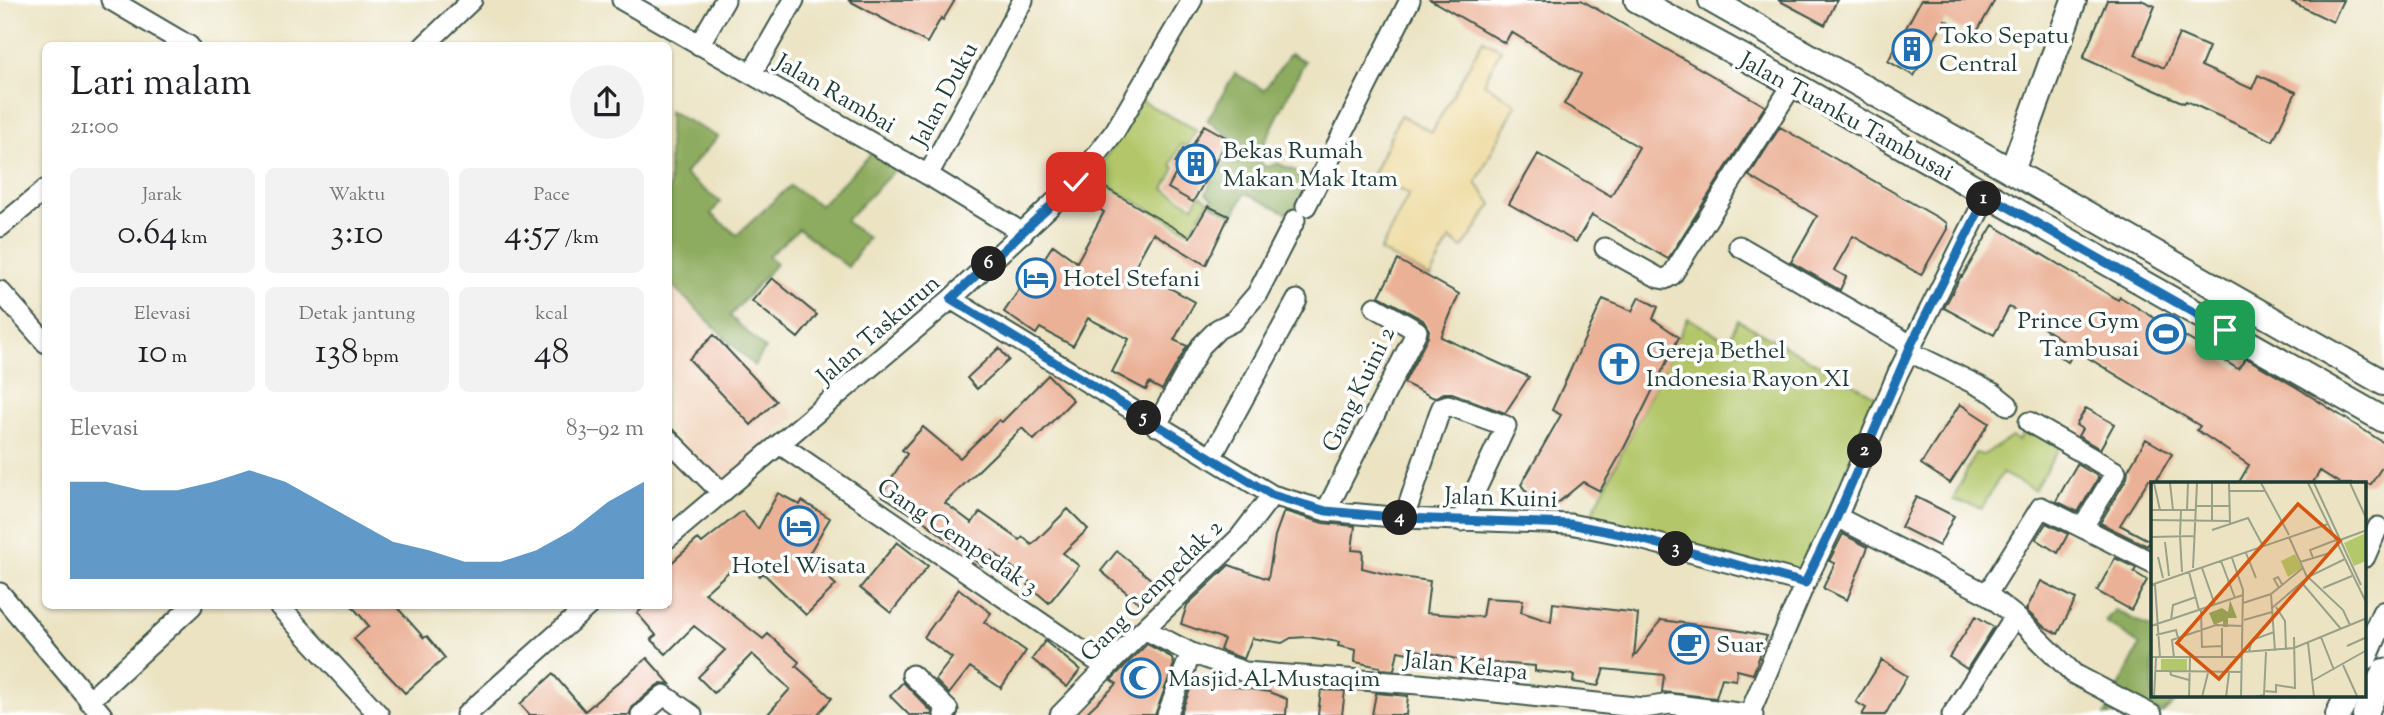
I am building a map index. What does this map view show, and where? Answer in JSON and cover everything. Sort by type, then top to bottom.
[{"type":"main road","name":"Jalan Tuanku Tambusai","points":[[1637,0],[1793,84],[2384,420]]},
{"type":"main road","name":"Jalan Tuanku Tambusai","points":[[1711,0],[2384,383]]},
{"type":"main road","points":[[2011,172],[2074,0]]},
{"type":"main road","points":[[2366,655],[2377,632]]},
{"type":"main road","points":[[2366,680],[2377,632]]},
{"type":"main road","points":[[2365,715],[2384,671]]},
{"type":"main road","points":[[2338,715],[2346,698]]},
{"type":"main road","points":[[2351,715],[2359,698]]},
{"type":"street","points":[[111,0],[182,42]]},
{"type":"street","points":[[428,42],[472,0]]},
{"type":"street","name":"Jalan Rambai","points":[[622,0],[928,175],[1023,233]]},
{"type":"street","points":[[699,45],[725,0]]},
{"type":"street","points":[[752,73],[794,0]]},
{"type":"street","name":"Jalan Duku","points":[[928,175],[1023,0]]},
{"type":"street","name":"Jalan Taskurun","points":[[672,535],[951,299],[1076,182],[1115,131],[1192,0]]},
{"type":"street","points":[[1156,426],[1201,346],[1218,329],[1234,321],[1257,295],[1410,0]]},
{"type":"street","points":[[1605,248],[1659,278],[1665,279],[1672,275],[1793,84]]},
{"type":"street","points":[[0,227],[42,191]]},
{"type":"street","points":[[1751,714],[1805,583],[1837,517],[1909,348],[1987,195]]},
{"type":"street","points":[[1739,246],[1909,348],[2003,399],[2008,405]]},
{"type":"street","points":[[0,291],[42,338]]},
{"type":"street","name":"Jalan Kuini","points":[[951,299],[1272,495],[1326,511],[1404,518],[1570,524],[1625,535],[1805,583]]},
{"type":"street","points":[[1211,458],[1297,300]]},
{"type":"street","name":"Gang Kuini 2","points":[[1326,511],[1417,331],[1375,307]]},
{"type":"street","points":[[1404,518],[1439,414],[1442,407],[1448,405],[1506,426],[1461,521]]},
{"type":"street","points":[[2029,422],[2116,472],[2083,527]]},
{"type":"street","points":[[672,443],[722,493]]},
{"type":"street","name":"Gang Cempedak 3","points":[[781,445],[1107,668]]},
{"type":"street","name":"Gang Cempedak 2","points":[[1060,715],[1240,537],[1272,495]]},
{"type":"street","points":[[1987,594],[2040,506],[2151,562]]},
{"type":"street","points":[[1837,517],[1987,594],[2015,616],[2074,674],[2152,715]]},
{"type":"street","points":[[2366,554],[2378,527]]},
{"type":"street","points":[[0,593],[95,708],[189,609]]},
{"type":"street","points":[[282,609],[379,715]]},
{"type":"street","points":[[471,714],[585,609]]},
{"type":"street","points":[[1952,715],[2015,616]]},
{"type":"street","name":"Jalan Kelapa","points":[[1144,629],[1191,653],[1245,672],[1419,684],[1643,711],[1670,704],[1751,714]]},
{"type":"street","points":[[1167,715],[1191,653]]},
{"type":"street","points":[[912,675],[948,710],[944,715]]},
{"type":"street","points":[[641,715],[664,695],[692,715]]},
{"type":"shaded area","points":[[672,287],[795,416],[720,485],[672,430]]},
{"type":"green space","points":[[1290,54],[1305,61],[1257,158],[1265,167],[1277,163],[1314,179],[1291,215],[1245,193],[1233,216],[1211,204],[1213,199],[1206,193],[1232,138],[1207,121],[1235,73],[1264,90]]},
{"type":"green space","points":[[1141,101],[1197,130],[1187,147],[1181,144],[1171,165],[1175,168],[1164,189],[1193,206],[1200,195],[1209,201],[1190,232],[1093,178]]},
{"type":"green space","points":[[672,113],[718,137],[684,174],[720,202],[711,214],[737,235],[790,186],[820,205],[872,153],[896,169],[845,221],[868,238],[848,267],[799,229],[768,256],[776,264],[730,316],[765,349],[754,366],[672,285]]},
{"type":"green space","points":[[1688,318],[1728,341],[1738,320],[1875,396],[1829,513],[1797,578],[1590,517]]},
{"type":"green space","points":[[2029,422],[2063,442],[2034,490],[2002,473],[1982,508],[1953,500],[1975,453],[1983,455],[2012,437],[2019,441]]},
{"type":"green space","points":[[2115,610],[2151,628],[2151,698],[2180,698],[2162,714],[2152,709],[2147,715],[2105,715],[2140,645],[2105,621]]},
{"type":"sand","points":[[1483,40],[1501,49],[1484,83],[1516,104],[1476,183],[1492,204],[1463,248],[1450,239],[1430,277],[1380,251],[1409,194],[1372,177],[1400,115],[1432,132]]},
{"type":"building","points":[[848,0],[955,0],[927,43]]},
{"type":"building","points":[[1431,0],[1581,0],[1765,106],[1668,259],[1592,215],[1576,242],[1509,204],[1538,154],[1611,196],[1639,147],[1564,104],[1581,74],[1511,32],[1505,43]]},
{"type":"building","points":[[1778,0],[1837,0],[1825,25]]},
{"type":"building","points":[[1921,0],[1995,0],[1974,37],[1945,20],[1914,76],[1888,61]]},
{"type":"building","points":[[2107,0],[2141,0],[2155,6],[2135,55],[2164,68],[2179,34],[2209,47],[2201,66],[2252,89],[2258,75],[2296,92],[2273,141],[2083,58]]},
{"type":"building","points":[[2288,0],[2343,0],[2333,22]]},
{"type":"building","name":"Bekas Rumah Makan Mak Itam","points":[[1204,125],[1229,139],[1193,202],[1168,188],[1180,166],[1175,163],[1183,149],[1189,152]]},
{"type":"building","points":[[1780,127],[1947,223],[1947,229],[1921,275],[1853,236],[1834,270],[1846,277],[1840,290],[1791,262],[1817,216],[1749,176]]},
{"type":"building","points":[[1104,187],[1190,237],[1208,206],[1229,216],[1206,265],[1153,233],[1134,268],[1195,302],[1174,340],[1187,346],[1162,390],[1149,383],[1146,390],[1112,372],[1129,339],[1088,318],[1073,346],[1040,328],[1036,334],[1004,312],[1023,284],[1026,286],[1053,245],[1077,262],[1104,212],[1093,205]]},
{"type":"building","points":[[1993,225],[2118,300],[2120,297],[2238,369],[2246,358],[2296,387],[2384,443],[2384,464],[2371,484],[2338,482],[2320,471],[2313,482],[2239,482],[2249,465],[2197,430],[2200,426],[2075,350],[2068,362],[2054,353],[2062,340],[2009,307],[1994,335],[1944,308]]},
{"type":"building","points":[[1398,260],[1459,294],[1441,337],[1529,377],[1505,413],[1452,393],[1444,393],[1434,398],[1404,383],[1429,330],[1423,320],[1379,296]]},
{"type":"building","points":[[772,278],[817,315],[798,338],[752,301]]},
{"type":"building","name":"Gereja Bethel Indonesia Rayon XI","points":[[1639,297],[1658,307],[1653,319],[1679,337],[1600,491],[1583,482],[1548,511],[1542,511],[1521,485],[1561,415],[1552,410],[1603,299],[1632,311]]},
{"type":"building","points":[[714,335],[776,401],[751,425],[689,359]]},
{"type":"building","points":[[999,348],[1009,360],[977,389],[967,378]]},
{"type":"building","points":[[1048,375],[1073,400],[1034,440],[1022,428],[945,503],[972,523],[980,512],[1020,540],[1023,537],[1032,545],[1068,509],[1088,529],[1063,553],[1079,566],[1049,603],[1028,585],[1030,582],[992,551],[982,566],[917,516],[881,495],[907,454],[902,450],[923,427],[960,458],[999,420],[1002,422]]},
{"type":"building","points":[[1960,404],[1989,423],[1950,483],[1921,464]]},
{"type":"building","points":[[2086,408],[2114,424],[2100,449],[2078,436],[2082,429],[2076,425]]},
{"type":"building","points":[[2146,439],[2172,454],[2155,482],[2149,479],[2120,525],[2150,541],[2147,546],[2100,523]]},
{"type":"building","points":[[2077,464],[2099,477],[2078,512],[2056,501]]},
{"type":"building","points":[[778,493],[800,505],[802,501],[830,518],[807,557],[836,585],[806,615],[763,573],[760,576],[744,558],[705,593],[763,639],[768,634],[799,662],[796,666],[832,698],[817,715],[767,715],[790,689],[752,654],[714,693],[698,677],[725,650],[694,626],[666,654],[651,639],[656,635],[637,613],[642,609],[672,609],[672,562],[698,539],[702,543],[742,511],[758,529]]},
{"type":"building","points":[[1916,497],[1954,516],[1939,546],[1901,527]]},
{"type":"building","points":[[1284,511],[1323,523],[1355,526],[1352,550],[1363,551],[1362,568],[1430,581],[1426,613],[1482,617],[1485,598],[1523,600],[1521,612],[1551,622],[1553,603],[1630,612],[1638,614],[1634,657],[1661,620],[1767,636],[1753,674],[1737,670],[1736,680],[1722,678],[1716,698],[1662,692],[1664,675],[1604,669],[1598,686],[1573,682],[1574,675],[1535,671],[1535,666],[1461,660],[1417,650],[1412,654],[1398,651],[1394,670],[1380,669],[1355,662],[1356,650],[1338,646],[1339,642],[1308,637],[1291,638],[1282,643],[1252,638],[1244,659],[1220,650],[1224,639],[1181,624],[1187,605],[1229,565],[1268,579],[1275,536]]},
{"type":"building","points":[[2046,523],[2068,534],[2058,553],[2036,539]]},
{"type":"building","points":[[1843,534],[1868,547],[1847,600],[1823,588],[1835,563],[1829,561]]},
{"type":"building","points":[[897,542],[928,566],[891,613],[860,588]]},
{"type":"building","points":[[1117,551],[1159,586],[1143,606],[1101,571]]},
{"type":"building","points":[[2115,558],[2136,568],[2134,572],[2147,580],[2131,610],[2097,591]]},
{"type":"building","points":[[2041,581],[2076,599],[2058,634],[2043,626],[2026,610]]},
{"type":"building","points":[[959,589],[991,613],[984,622],[1026,651],[1001,688],[970,667],[949,694],[935,680],[952,658],[924,637]]},
{"type":"building","points":[[355,609],[399,609],[445,658],[405,693],[354,639],[369,626]]},
{"type":"building","points":[[1976,616],[1994,627],[1967,669],[1949,657]]},
{"type":"building","points":[[1045,641],[1080,670],[1067,687],[1032,659]]},
{"type":"building","name":"Masjid Al-Mustaqim","points":[[1147,644],[1171,657],[1174,664],[1155,715],[1084,715],[1117,684],[1111,680]]},
{"type":"building","points":[[647,658],[670,684],[661,683],[656,686],[633,706],[629,715],[530,715],[520,704],[553,674],[585,711]]},
{"type":"building","points":[[1882,660],[1907,676],[1885,715],[1862,715],[1866,708],[1856,702]]},
{"type":"building","points":[[1194,680],[1269,692],[1287,699],[1286,715],[1180,715]]},
{"type":"building","points":[[903,682],[932,715],[909,715],[890,696]]},
{"type":"building","points":[[1321,690],[1345,691],[1342,715],[1318,715]]},
{"type":"building","points":[[1376,693],[1408,696],[1406,715],[1372,715]]},
{"type":"place","name":"Toko Sepatu Central","points":[[1912,49]]},
{"type":"place","name":"Bekas Rumah Makan Mak Itam","points":[[1196,164]]},
{"type":"place","name":"Hotel Stefani","points":[[1036,278]]},
{"type":"place","name":"Prince Gym Tambusai","points":[[2166,334]]},
{"type":"place","name":"Gereja Bethel Indonesia Rayon XI","points":[[1619,364]]},
{"type":"place","name":"Hotel Wisata","points":[[799,526]]},
{"type":"place","name":"Suar","points":[[1689,644]]},
{"type":"place","name":"Masjid Al-Mustaqim","points":[[1141,678]]},
{"type":"route","points":[[1076,182],[951,299],[1272,495],[1326,511],[1404,518],[1570,524],[1625,535],[1805,583],[1837,517],[1911,345],[1987,195],[2225,330]]}]
